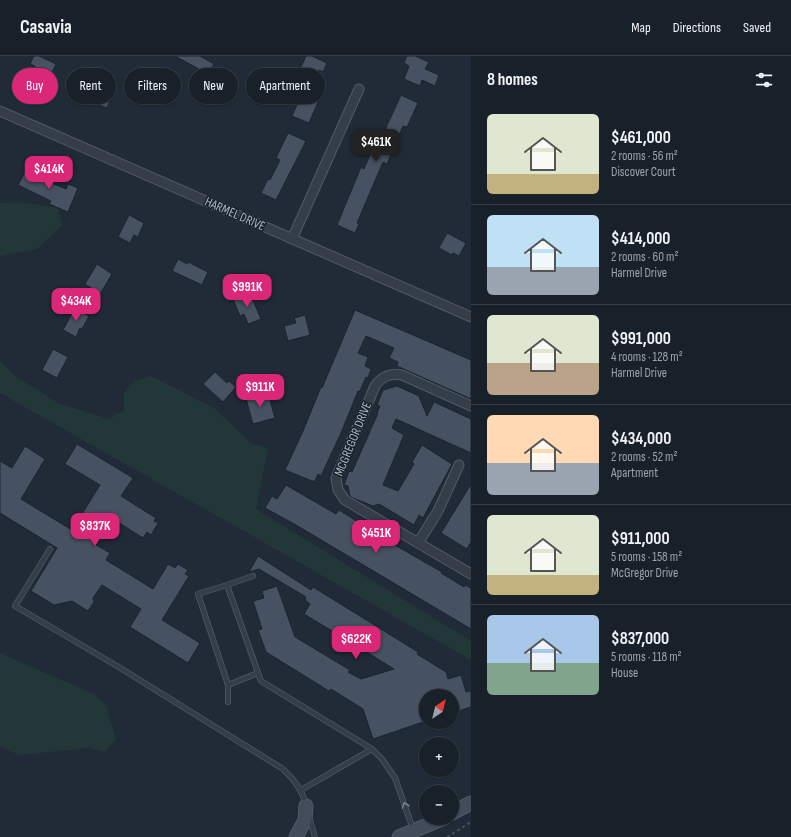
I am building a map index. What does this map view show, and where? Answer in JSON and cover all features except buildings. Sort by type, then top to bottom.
[{"type":"main road","points":[[459,809],[471,803]]},
{"type":"main road","points":[[296,837],[304,820],[306,806]]},
{"type":"main road","points":[[399,837],[429,825]]},
{"type":"street","points":[[292,239],[359,89]]},
{"type":"street","name":"HARMEL DRIVE","points":[[0,111],[471,317]]},
{"type":"street","name":"MCGREGOR DRIVE","points":[[471,406],[402,375],[395,374],[383,377],[375,386],[336,478],[336,484],[341,495],[346,500],[471,574]]},
{"type":"street","points":[[418,543],[438,511],[459,465]]},
{"type":"lane","points":[[50,549],[15,606],[117,666],[283,769],[293,778],[301,790],[315,837]]},
{"type":"lane","points":[[228,702],[228,685],[198,594],[253,576]]},
{"type":"lane","points":[[227,585],[261,681],[372,749],[382,759],[395,778],[414,832]]},
{"type":"lane","points":[[228,685],[258,673]]},
{"type":"lane","points":[[301,790],[372,749]]},
{"type":"path","points":[[447,837],[471,822]]},
{"type":"green space","points":[[20,202],[58,208],[62,225],[37,249],[0,256],[0,203]]},
{"type":"green space","points":[[0,361],[14,375],[58,403],[109,419],[124,410],[124,393],[134,381],[151,376],[214,408],[251,443],[268,448],[256,509],[471,641],[471,660],[0,393]]},
{"type":"green space","points":[[0,653],[92,693],[106,705],[116,739],[105,752],[88,748],[20,755],[4,749],[0,746]]}]
